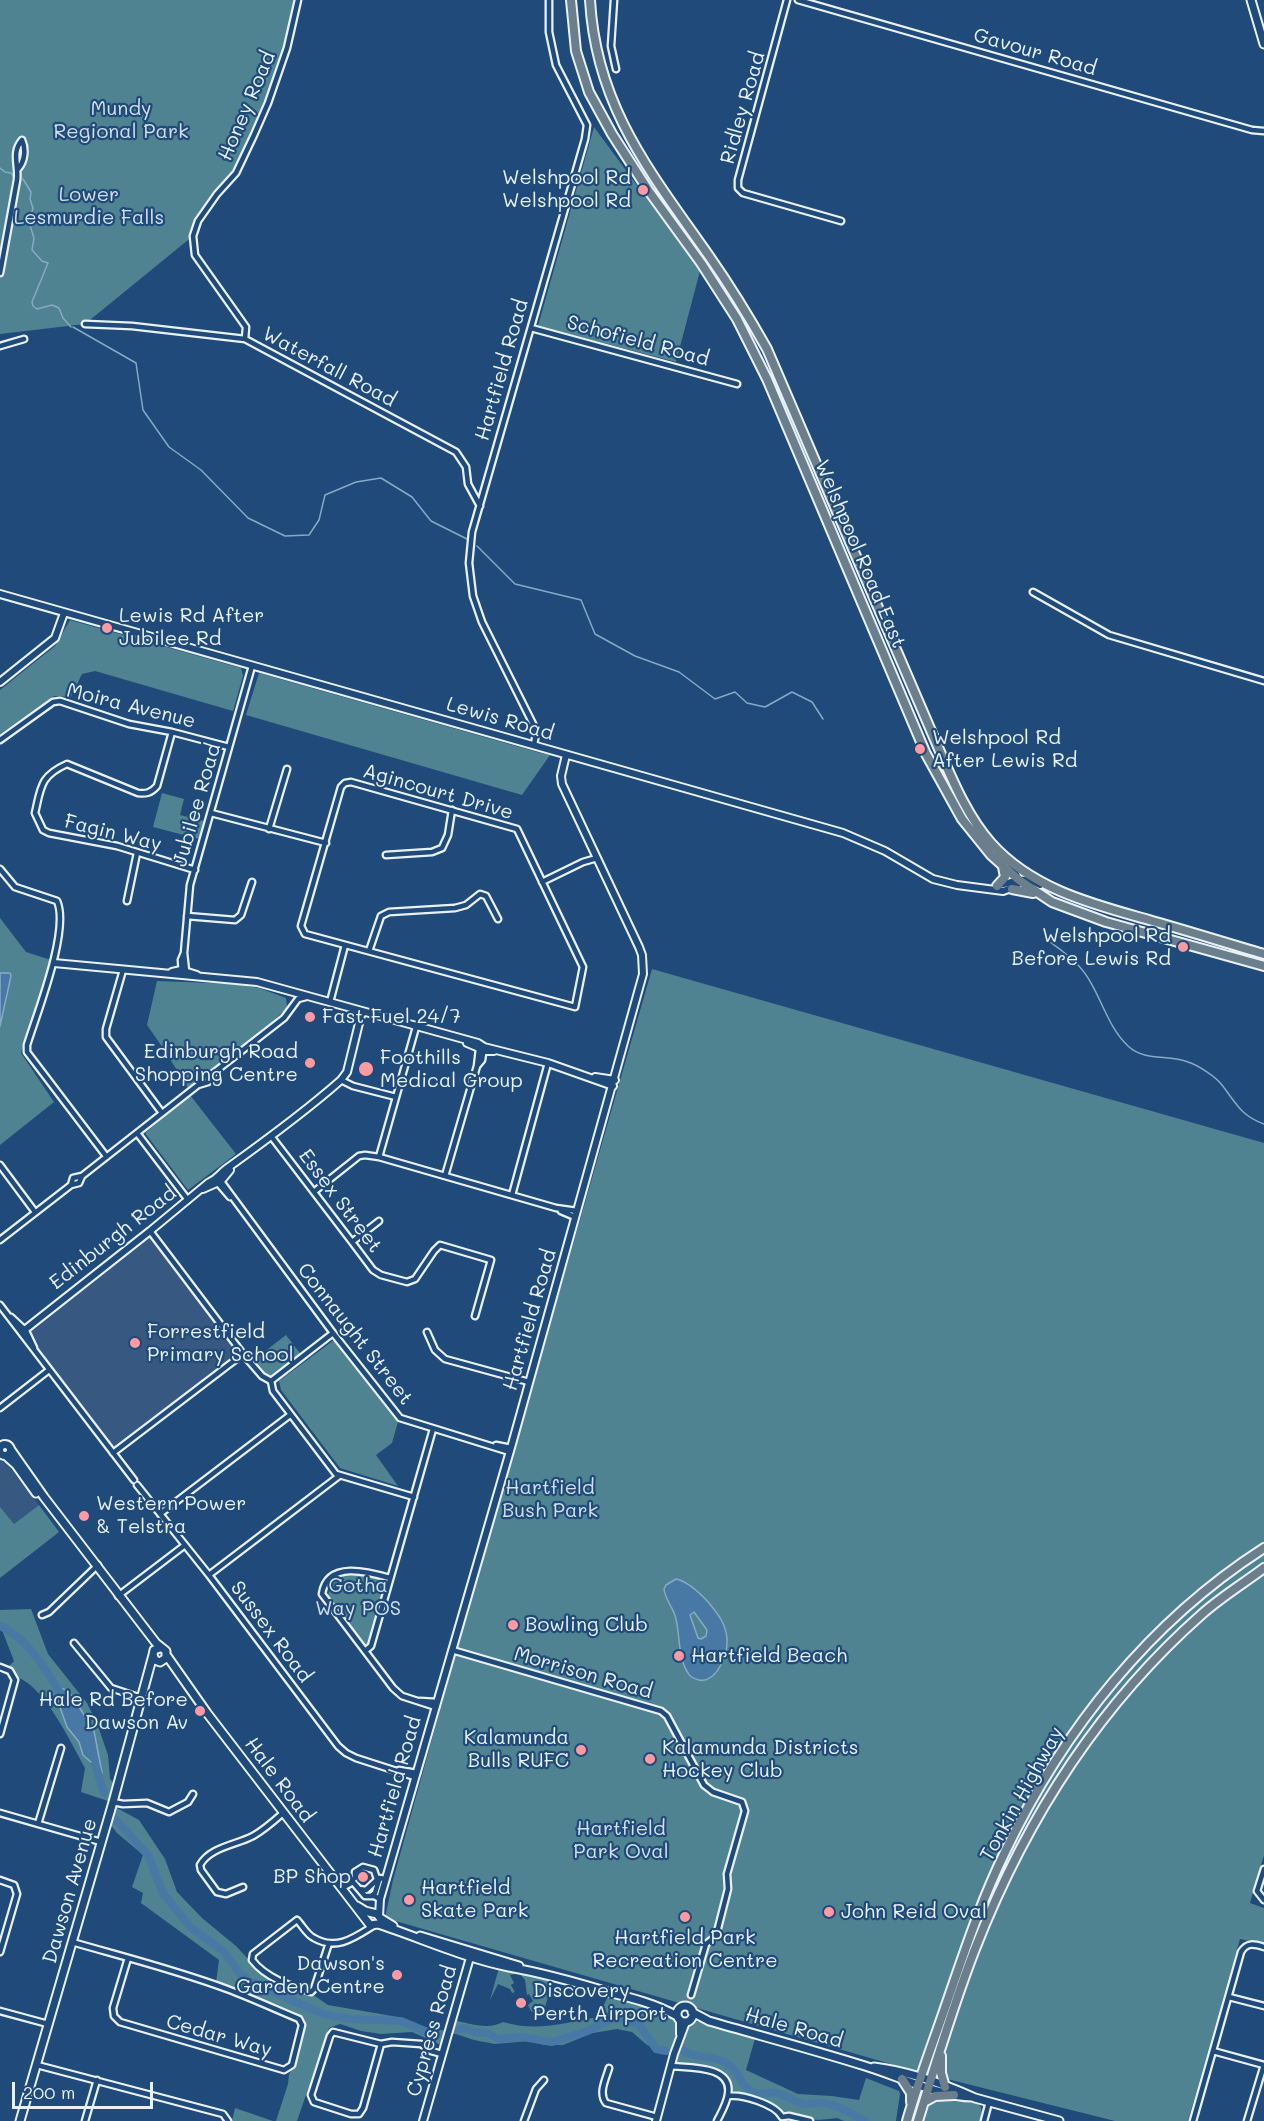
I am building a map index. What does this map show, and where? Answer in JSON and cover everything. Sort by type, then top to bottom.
[{"type":"main road","name":"Welshpool Road East","points":[[571,0],[576,51],[589,92],[612,134],[648,190],[701,263],[737,319],[767,379],[926,754],[946,792],[977,839],[1019,880],[1040,895],[1073,910],[1264,966]]},
{"type":"main road","name":"Welshpool Road East","points":[[590,0],[595,44],[623,125],[643,162],[717,266],[747,312],[767,349],[954,782],[990,842],[1003,855],[1049,887],[1081,900],[1264,954]]},
{"type":"main road","points":[[1251,0],[1264,44]]},
{"type":"main road","points":[[858,590],[869,586]]},
{"type":"main road","points":[[997,885],[1005,877],[1002,865]]},
{"type":"main road","points":[[1012,889],[1040,895]]},
{"type":"main road","points":[[0,1439],[5,1449],[119,1595],[156,1651],[155,1660],[163,1660]]},
{"type":"main road","name":"Tonkin Highway","points":[[907,2121],[974,1925],[1005,1852],[1036,1793],[1072,1736],[1115,1678],[1177,1614],[1264,1548]]},
{"type":"main road","name":"Tonkin Highway","points":[[918,2121],[975,1949],[1024,1840],[1091,1734],[1144,1671],[1203,1613],[1264,1568]]},
{"type":"main road","points":[[156,1651],[164,1650],[163,1660]]},
{"type":"main road","name":"Dawson Avenue","points":[[20,2121],[113,1802],[148,1670],[156,1651]]},
{"type":"main road","points":[[148,1670],[163,1660]]},
{"type":"main road","name":"Hale Road","points":[[163,1660],[178,1674],[342,1888],[355,1904],[373,1919],[414,1938],[471,1953],[508,1967],[525,1969],[663,2008],[685,2018],[709,2021],[869,2067],[902,2079],[920,2081]]},
{"type":"main road","name":"Hale Road","points":[[663,2008],[688,2007],[685,2018]]},
{"type":"main road","points":[[681,2008],[685,2018]]},
{"type":"main road","points":[[941,2046],[941,2073],[945,2086]]},
{"type":"main road","name":"Hale Road","points":[[869,2067],[884,2068],[954,2095],[972,2097]]},
{"type":"main road","points":[[902,2079],[911,2093],[910,2109]]},
{"type":"main road","name":"Hale Road","points":[[929,2084],[945,2086],[972,2097],[1059,2121]]},
{"type":"main road","points":[[924,2102],[935,2096],[954,2095]]},
{"type":"street","name":"Honey Road","points":[[245,339],[246,327],[195,255],[193,236],[198,221],[236,172],[254,135],[287,48],[298,0]]},
{"type":"street","name":"Hartfield Road","points":[[534,745],[536,733],[473,596],[469,563],[472,532],[585,139],[587,125],[556,66],[549,32],[549,0]]},
{"type":"street","points":[[614,0],[611,31],[612,55],[616,69]]},
{"type":"street","name":"Ridley Road","points":[[788,0],[738,180],[738,188],[743,193],[841,221]]},
{"type":"street","name":"Gavour Road","points":[[798,0],[1241,127],[1264,131]]},
{"type":"street","points":[[0,273],[18,169],[22,165],[26,148],[22,140],[17,147],[15,164],[18,169]]},
{"type":"street","name":"Waterfall Road","points":[[85,324],[132,326],[245,339],[456,452],[466,467],[468,484],[480,506]]},
{"type":"street","name":"Schofield Road","points":[[531,328],[736,384]]},
{"type":"street","points":[[0,346],[24,339]]},
{"type":"street","points":[[1033,592],[1109,635],[1264,681]]},
{"type":"street","name":"Lewis Road","points":[[0,594],[843,834],[885,851],[933,879],[957,885],[1004,891],[1012,889]]},
{"type":"street","points":[[1,678],[55,639],[64,613]]},
{"type":"street","name":"Jubilee Road","points":[[183,972],[181,960],[184,953],[189,892],[252,666]]},
{"type":"street","name":"Moira Avenue","points":[[0,740],[53,702],[60,701],[129,724],[172,732],[229,747]]},
{"type":"street","name":"Fagin Way","points":[[172,732],[157,786],[146,794],[138,793],[67,765],[59,768],[42,783],[34,813],[43,830],[50,833],[117,846],[195,870]]},
{"type":"street","name":"Hartfield Road","points":[[373,1919],[380,1900],[381,1879],[416,1775],[510,1450],[614,1083],[644,968],[639,947],[562,784],[561,776],[566,755]]},
{"type":"street","points":[[268,829],[287,768]]},
{"type":"street","name":"Agincourt Drive","points":[[351,782],[517,829],[583,967],[575,1007],[305,934],[301,926],[326,843],[342,787],[345,783],[351,782]]},
{"type":"street","points":[[386,855],[432,852],[442,848],[448,836],[452,810]]},
{"type":"street","points":[[211,813],[326,843]]},
{"type":"street","points":[[126,901],[137,853]]},
{"type":"street","points":[[542,882],[596,855]]},
{"type":"street","points":[[1003,855],[1013,866],[1019,880],[1017,886],[1012,889]]},
{"type":"street","points":[[0,869],[15,887],[57,901],[61,911],[54,963],[27,1045],[27,1052],[106,1156]]},
{"type":"street","name":"Lewis Road","points":[[986,887],[1019,880],[1032,881],[1049,887]]},
{"type":"street","points":[[187,916],[235,920],[242,915],[252,882]]},
{"type":"street","points":[[369,951],[381,916],[389,912],[455,908],[466,905],[480,894],[486,896],[498,919]]},
{"type":"street","points":[[330,1002],[345,945]]},
{"type":"street","points":[[54,963],[175,975],[183,972],[192,977],[257,982],[283,989],[295,998],[310,997],[347,1007],[363,1015],[388,1018],[458,1039],[478,1042],[482,1049],[482,1060],[477,1066],[445,1176]]},
{"type":"street","points":[[123,970],[106,1029],[106,1037],[162,1113]]},
{"type":"street","points":[[0,1240],[71,1185],[79,1183],[82,1176],[106,1156],[198,1085],[202,1077],[212,1074],[284,1018],[290,1012],[295,998]]},
{"type":"street","name":"Edinburgh Road","points":[[23,1330],[208,1183],[219,1181],[228,1168],[341,1080],[347,1072],[363,1015]]},
{"type":"street","points":[[379,1157],[416,1027]]},
{"type":"street","points":[[482,1049],[548,1063],[614,1083]]},
{"type":"street","points":[[512,1196],[548,1063]]},
{"type":"street","points":[[341,1080],[353,1086],[396,1097]]},
{"type":"street","points":[[136,1133],[188,1200]]},
{"type":"street","name":"Essex Street","points":[[271,1136],[374,1270],[381,1275],[397,1281],[407,1282],[415,1279],[440,1245],[491,1260],[475,1316]]},
{"type":"street","points":[[315,1191],[359,1156],[365,1155],[379,1157],[576,1214]]},
{"type":"street","points":[[0,1165],[35,1212]]},
{"type":"street","name":"Connaught Street","points":[[219,1181],[400,1418],[510,1450]]},
{"type":"street","points":[[352,1242],[379,1221]]},
{"type":"street","points":[[150,1231],[243,1353],[262,1376],[271,1381],[273,1391],[333,1470],[339,1476],[414,1497]]},
{"type":"street","name":"Sussex Road","points":[[0,1305],[23,1330],[49,1370],[209,1575],[338,1746],[346,1754],[356,1758],[416,1775]]},
{"type":"street","points":[[427,1332],[435,1350],[445,1359],[529,1382]]},
{"type":"street","points":[[271,1381],[333,1333]]},
{"type":"street","points":[[113,1453],[243,1353]]},
{"type":"street","points":[[0,1408],[49,1370]]},
{"type":"street","points":[[160,1514],[290,1415]]},
{"type":"street","points":[[365,1651],[371,1646],[432,1429]]},
{"type":"street","points":[[209,1575],[339,1476]]},
{"type":"street","points":[[119,1595],[185,1545]]},
{"type":"street","points":[[42,1615],[49,1612],[96,1566]]},
{"type":"street","points":[[390,1578],[351,1569],[330,1579],[323,1588],[322,1594],[393,1688],[402,1696],[436,1705]]},
{"type":"street","points":[[74,1643],[111,1688],[141,1698]]},
{"type":"street","name":"Morrison Road","points":[[452,1650],[661,1711],[667,1716],[704,1785],[713,1792],[742,1802],[745,1811],[727,1874],[726,1898],[716,1935],[706,1944],[691,1995]]},
{"type":"street","points":[[0,1667],[10,1671],[15,1680],[0,1734]]},
{"type":"street","points":[[38,1824],[61,1748]]},
{"type":"street","points":[[113,1802],[147,1803],[169,1812],[188,1802],[193,1794]]},
{"type":"street","points":[[0,1813],[101,1842]]},
{"type":"street","points":[[243,1887],[226,1894],[217,1892],[201,1869],[203,1859],[223,1847],[253,1836],[283,1813]]},
{"type":"street","points":[[342,1888],[355,1878],[355,1872],[363,1867],[372,1869],[381,1879]]},
{"type":"street","points":[[1264,1869],[1257,1891],[1264,1900]]},
{"type":"street","points":[[359,1889],[366,1890],[381,1879]]},
{"type":"street","points":[[371,1896],[375,1893],[381,1879]]},
{"type":"street","points":[[0,1880],[10,1883],[16,1889],[17,1894],[0,1952]]},
{"type":"street","points":[[349,1882],[354,1883],[365,1896],[380,1900]]},
{"type":"street","points":[[16,1889],[22,1886]]},
{"type":"street","points":[[329,1943],[311,1992],[272,1978],[257,1967],[252,1960],[253,1954],[297,1920],[312,1938],[329,1943],[345,1943],[360,1933],[373,1919]]},
{"type":"street","name":"Cedar Way","points":[[72,1942],[128,1958],[227,1989],[299,2019],[302,2025],[292,2065],[284,2070],[120,2022],[114,2016],[113,2008],[128,1958]]},
{"type":"street","points":[[1193,2121],[1244,1947],[1253,1944],[1264,1947]]},
{"type":"street","name":"Cypress Road","points":[[423,2121],[471,1953]]},
{"type":"street","points":[[1229,1997],[1264,2006]]},
{"type":"street","points":[[0,2011],[48,2024]]},
{"type":"street","points":[[609,2068],[602,2094],[606,2103],[656,2119],[685,2018]]},
{"type":"street","points":[[381,2044],[363,2108],[359,2114],[351,2114],[314,2102],[311,2095],[331,2033],[337,2031],[381,2044],[418,2043],[442,2054]]},
{"type":"street","points":[[1214,2050],[1263,2064],[1247,2121]]},
{"type":"street","points":[[37,2064],[223,2114],[228,2121]]},
{"type":"street","points":[[671,2066],[702,2068],[716,2072],[726,2081],[728,2096],[717,2121]]},
{"type":"street","points":[[85,2121],[97,2080]]},
{"type":"street","points":[[524,2121],[536,2089],[544,2080]]},
{"type":"street","points":[[728,2096],[749,2098],[777,2111],[782,2119],[789,2116],[810,2121]]},
{"type":"street","points":[[984,2121],[989,2102]]},
{"type":"shaded area","points":[[0,973],[10,973],[11,976],[0,1026]]},
{"type":"shaded area","name":"Forrestfield Primary School","points":[[150,1231],[243,1354],[114,1451],[28,1333]]},
{"type":"shaded area","points":[[0,1460],[7,1464],[39,1505],[6,1530],[0,1522]]},
{"type":"shaded area","points":[[676,1579],[690,1585],[709,1603],[723,1624],[727,1639],[726,1652],[716,1672],[705,1680],[693,1678],[685,1667],[675,1615],[664,1589]],"holes":[[[694,1612],[707,1630],[706,1636],[698,1638],[690,1615]]]},
{"type":"shaded area","points":[[60,1688],[73,1697],[94,1731],[102,1773],[97,1775],[92,1763],[83,1755],[79,1742],[67,1727],[56,1696]]},
{"type":"green space","name":"Mundy Regional Park","points":[[0,0],[298,0],[287,48],[268,103],[236,173],[198,221],[193,236],[85,324],[0,334]]},
{"type":"green space","points":[[594,127],[700,271],[676,362],[538,326]]},
{"type":"green space","points":[[70,620],[241,668],[243,676],[233,711],[95,671],[82,674],[71,697],[54,696],[0,734],[0,690],[55,646]]},
{"type":"green space","points":[[259,673],[550,755],[522,795],[246,715]]},
{"type":"green space","points":[[162,793],[184,799],[180,815],[208,822],[203,840],[153,827]]},
{"type":"green space","points":[[0,918],[26,952],[51,960],[21,1053],[54,1102],[0,1145]]},
{"type":"green space","points":[[652,969],[1264,1143],[1264,1855],[1250,1903],[1264,1908],[1264,1944],[1240,1939],[1188,2121],[1115,2121],[915,2071],[385,1918],[393,1880],[453,1663]]},
{"type":"green space","points":[[157,981],[237,984],[259,988],[286,998],[287,1007],[251,1040],[209,1072],[199,1076],[188,1088],[147,1025]]},
{"type":"green space","points":[[190,1095],[236,1154],[188,1190],[145,1133]]},
{"type":"green space","points":[[286,1335],[302,1356],[271,1381],[251,1362]]},
{"type":"green space","points":[[334,1340],[398,1422],[392,1443],[376,1455],[398,1486],[340,1468],[281,1390],[279,1381]]},
{"type":"green space","points":[[39,1505],[59,1532],[0,1578],[0,1507],[14,1524]]},
{"type":"green space","name":"Gotha Way POS","points":[[346,1573],[374,1576],[387,1584],[368,1647],[328,1597],[330,1584]]},
{"type":"green space","points":[[31,1609],[48,1654],[87,1703],[98,1726],[108,1755],[110,1779],[115,1785],[117,1808],[139,1820],[165,1859],[177,1892],[202,1918],[236,1946],[264,1976],[297,1992],[315,1996],[328,2005],[404,2018],[443,2038],[441,2045],[412,2032],[381,2034],[361,2031],[340,2024],[329,2028],[297,2121],[276,2121],[289,2074],[294,2066],[305,2020],[216,1983],[219,1960],[141,1903],[143,1893],[132,1887],[143,1855],[117,1833],[107,1820],[111,1802],[81,1792],[85,1768],[65,1731],[37,1692],[8,1667],[14,1661],[0,1629],[0,1610]]},
{"type":"green space","points":[[500,1964],[554,1976],[542,2018],[531,2011],[528,2005],[533,2001],[529,1994],[527,1995],[525,1980],[519,1973],[510,1975],[514,1983],[511,1985],[515,1992],[512,1993],[510,1989],[498,1984],[490,2000]]},
{"type":"green space","points":[[610,1992],[645,2002],[683,2022],[710,2023],[756,2035],[746,2070],[798,2094],[859,2100],[866,2078],[899,2091],[896,2121],[844,2121],[837,2118],[810,2120],[782,2117],[780,2113],[749,2098],[728,2093],[725,2084],[714,2073],[698,2068],[671,2066],[674,2054],[647,2045],[632,2032],[617,2029],[593,2033],[563,2045],[544,2045],[529,2041],[495,2044],[453,2033],[457,2021],[480,2026],[492,2026],[503,2022],[539,2026],[598,2017]]},
{"type":"green space","points":[[940,2098],[977,2104],[981,2109],[981,2121],[921,2121],[929,2104]]},
{"type":"green space","points":[[235,2108],[273,2121],[232,2121]]},
{"type":"waterway","points":[[0,168],[14,177]]},
{"type":"waterway","points":[[23,179],[31,192],[30,199],[33,208],[29,222],[34,238],[32,250],[42,261],[48,263],[32,302],[33,306],[37,309],[52,305],[59,308],[63,318],[71,327]]},
{"type":"waterway","points":[[73,327],[136,363],[143,410],[169,447],[201,470],[248,518],[285,536],[309,535],[319,520],[325,495],[356,482],[381,478],[412,497],[431,521],[467,539]]},
{"type":"waterway","points":[[477,546],[515,584],[581,600],[595,634],[635,656],[679,672],[715,699],[735,692],[747,703],[765,707],[792,692],[812,702],[823,719]]},
{"type":"waterway","points":[[1046,939],[1071,958],[1085,974],[1113,1027],[1128,1046],[1142,1054],[1180,1060],[1202,1068],[1219,1082],[1244,1113],[1264,1124]]},
{"type":"waterway","points":[[0,1626],[20,1639],[28,1648],[64,1699]]},
{"type":"waterway","points":[[95,1764],[104,1793]]},
{"type":"waterway","points":[[115,1819],[148,1855],[163,1893],[190,1927],[224,1952],[240,1974],[249,1981],[323,2014],[350,2019],[401,2021],[432,2034],[441,2034]]},
{"type":"waterway","points":[[454,2030],[464,2028],[487,2033],[499,2039],[523,2037],[552,2042],[585,2032],[612,2019],[624,2018],[640,2026],[656,2049],[666,2051]]},
{"type":"waterway","points":[[684,2051],[728,2064],[735,2070],[746,2087],[756,2093],[779,2094],[805,2104],[829,2104],[865,2121]]},
{"type":"place","name":"Welshpool Rd Welshpool Rd","points":[[643,190]]},
{"type":"place","name":"Lewis Rd After Jubilee Rd","points":[[107,628]]},
{"type":"place","name":"Welshpool Rd After Lewis Rd","points":[[920,749]]},
{"type":"place","name":"Welshpool Rd Before Lewis Rd","points":[[1183,947]]},
{"type":"place","name":"Fast Fuel 24/7","points":[[310,1017]]},
{"type":"place","name":"Edinburgh Road Shopping Centre","points":[[310,1063]]},
{"type":"place","name":"Foothills Medical Group","points":[[366,1069]]},
{"type":"place","name":"Forrestfield Primary School","points":[[135,1343]]},
{"type":"place","name":"Western Power & Telstra","points":[[84,1516]]},
{"type":"place","name":"Bowling Club","points":[[513,1625]]},
{"type":"place","name":"Hartfield Beach","points":[[679,1656]]},
{"type":"place","name":"Hale Rd Before Dawson Av","points":[[200,1711]]},
{"type":"place","name":"Kalamunda Bulls RUFC","points":[[581,1750]]},
{"type":"place","name":"Kalamunda Districts Hockey Club","points":[[650,1759]]},
{"type":"place","name":"BP Shop","points":[[363,1877]]},
{"type":"place","name":"Hartfield Skate Park","points":[[409,1900]]},
{"type":"place","name":"John Reid Oval","points":[[829,1912]]},
{"type":"place","name":"Hartfield Park Recreation Centre","points":[[685,1917]]},
{"type":"place","name":"Dawson's Garden Centre","points":[[397,1975]]},
{"type":"place","name":"Discovery Perth Airport","points":[[521,2003]]},
{"type":"park label","name":"Lower Lesmurdie Falls","points":[[89,206]]},
{"type":"park label","name":"Hartfield Bush Park","points":[[550,1500]]},
{"type":"park label","name":"Hartfield Park Oval","points":[[621,1840]]}]
